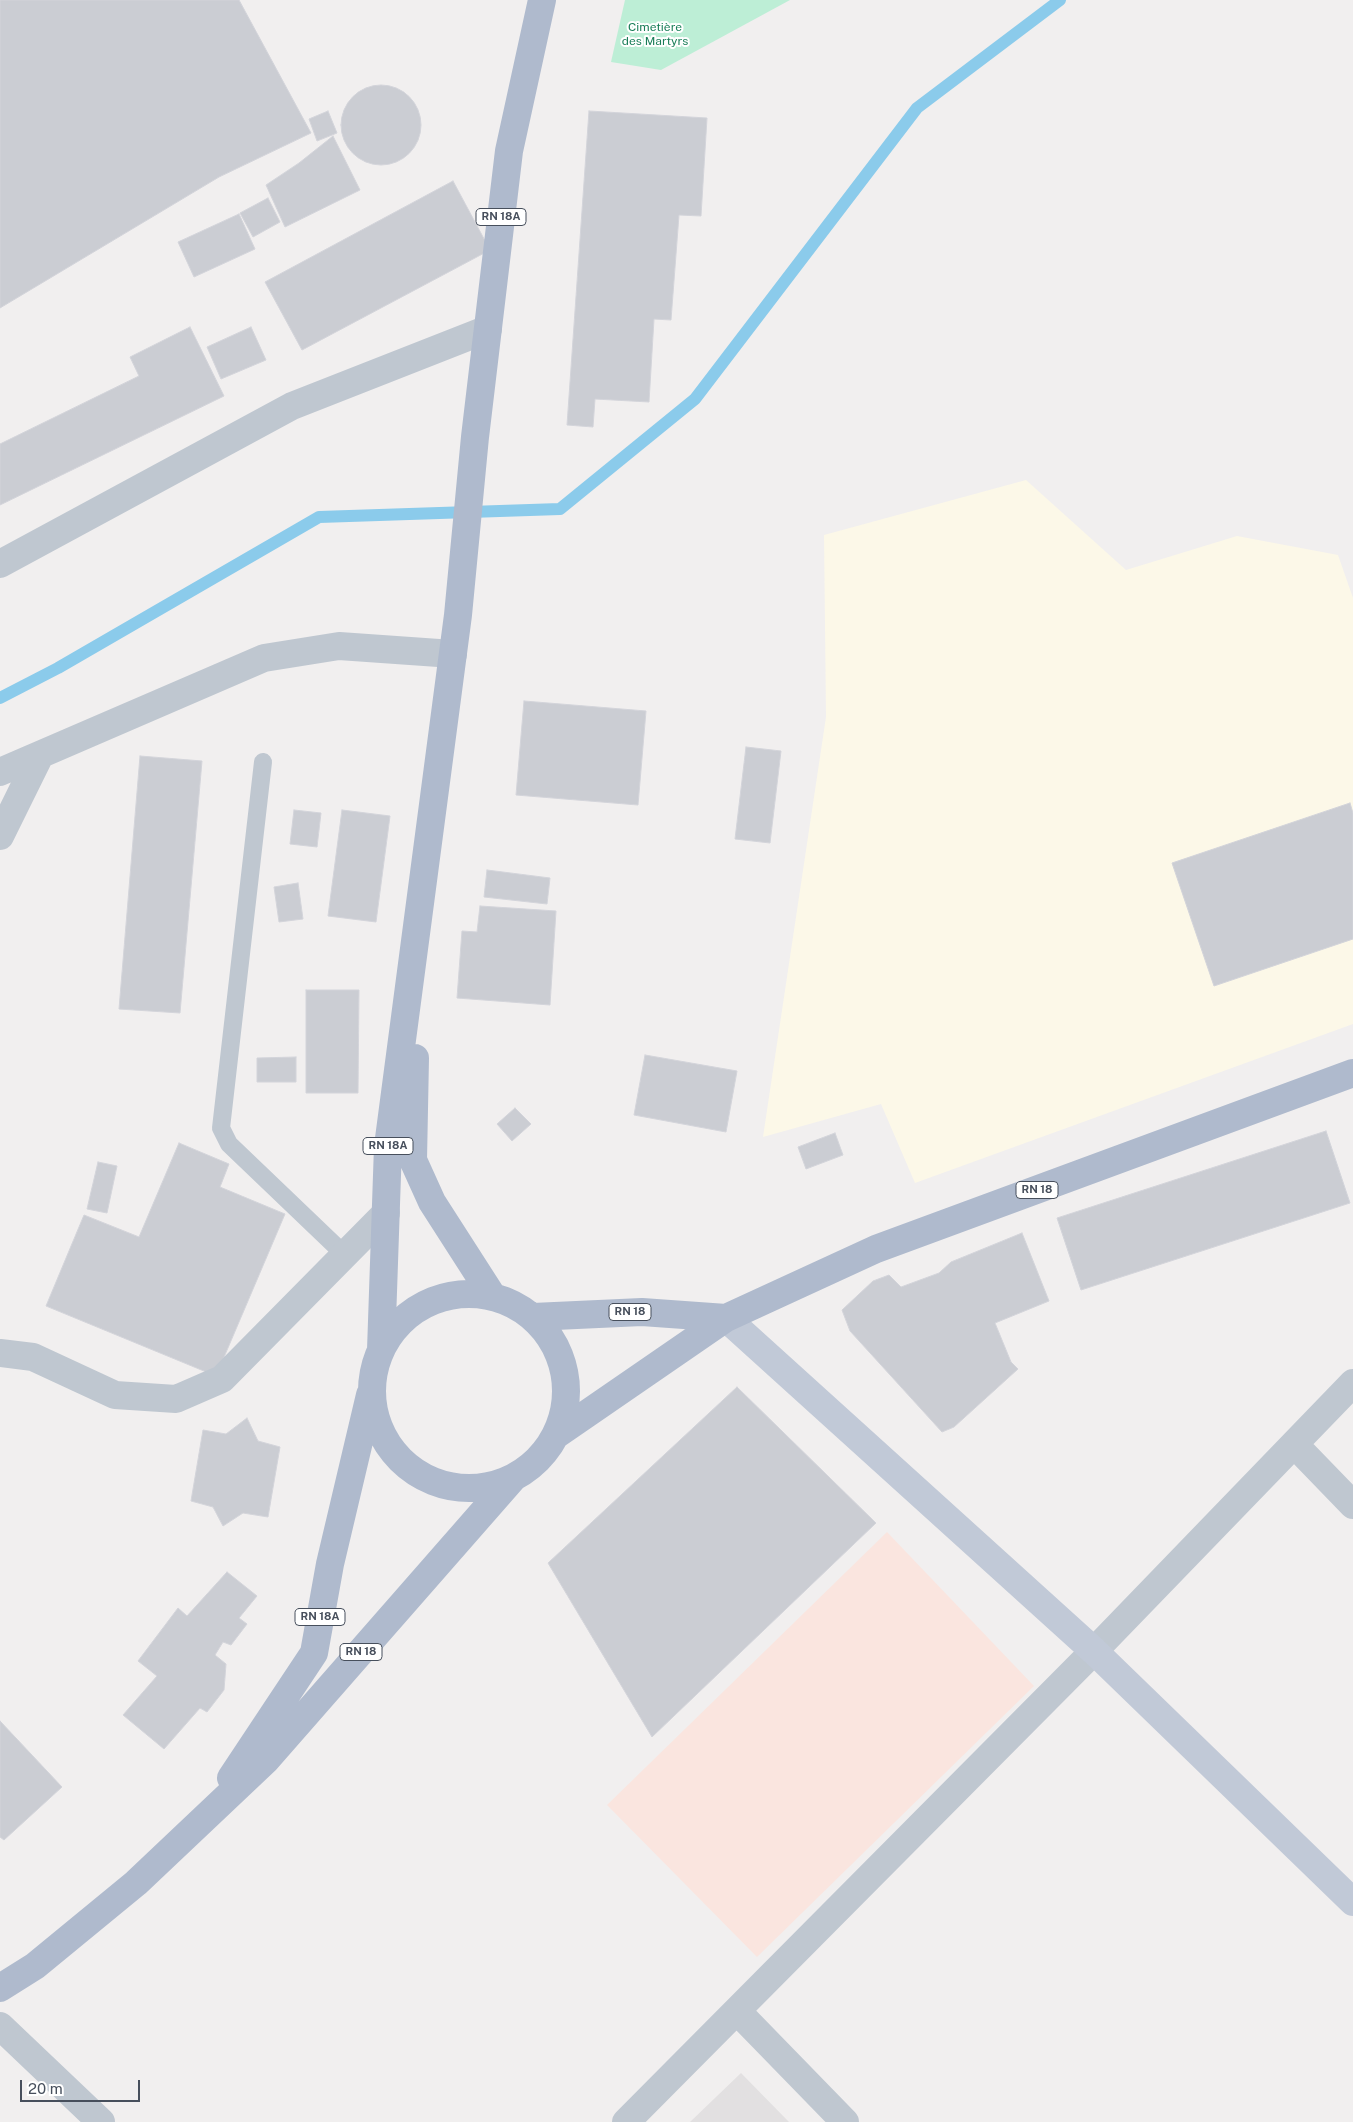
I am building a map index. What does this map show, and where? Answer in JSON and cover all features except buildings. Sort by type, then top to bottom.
[{"type":"main road","name":"RN 18A","points":[[381,1350],[388,1146],[458,615],[475,437],[509,152],[542,0]]},
{"type":"main road","points":[[416,944],[414,1160],[432,1202],[493,1297]]},
{"type":"main road","name":"RN 18","points":[[556,1435],[726,1318],[876,1249],[1353,1073]]},
{"type":"main road","points":[[460,1294],[493,1297],[514,1305],[533,1317],[554,1342],[565,1372],[566,1405],[556,1435],[538,1460],[513,1478],[485,1487],[456,1488],[428,1480],[404,1463],[385,1441],[375,1414],[372,1385],[381,1350],[400,1323],[427,1304],[460,1294]]},
{"type":"main road","name":"RN 18","points":[[533,1317],[642,1312],[726,1318]]},
{"type":"main road","name":"RN 18A","points":[[203,1821],[314,1653],[330,1564],[372,1385]]},
{"type":"main road","name":"RN 18","points":[[0,1988],[35,1966],[128,1889],[203,1821],[266,1760],[513,1478]]},
{"type":"street","points":[[0,564],[292,406],[488,329]]},
{"type":"street","points":[[0,772],[264,658],[338,646],[453,654]]},
{"type":"street","points":[[0,836],[40,755]]},
{"type":"street","points":[[1,1352],[33,1357],[116,1395],[176,1399],[222,1379],[386,1213]]},
{"type":"street","points":[[726,1318],[1094,1651],[1353,1902]]},
{"type":"street","points":[[626,2122],[1094,1651],[1353,1383]]},
{"type":"street","points":[[1294,1444],[1353,1505]]},
{"type":"street","points":[[737,2011],[845,2122]]},
{"type":"street","points":[[0,2026],[100,2122]]},
{"type":"lane","points":[[263,762],[221,1128],[229,1144],[344,1255]]},
{"type":"shaded area","points":[[1026,480],[1126,570],[1237,536],[1338,555],[1353,598],[1353,1024],[915,1183],[881,1104],[763,1137],[826,717],[824,535]]},
{"type":"shaded area","points":[[887,1532],[1034,1686],[757,1957],[607,1805]]},
{"type":"shaded area","points":[[741,2073],[789,2122],[690,2122]]},
{"type":"green space","name":"Cimetière des Martyrs","points":[[625,0],[790,0],[661,70],[611,62]]},
{"type":"waterway","points":[[0,698],[58,668],[319,517],[560,509],[695,399],[917,108],[1060,0]]}]
